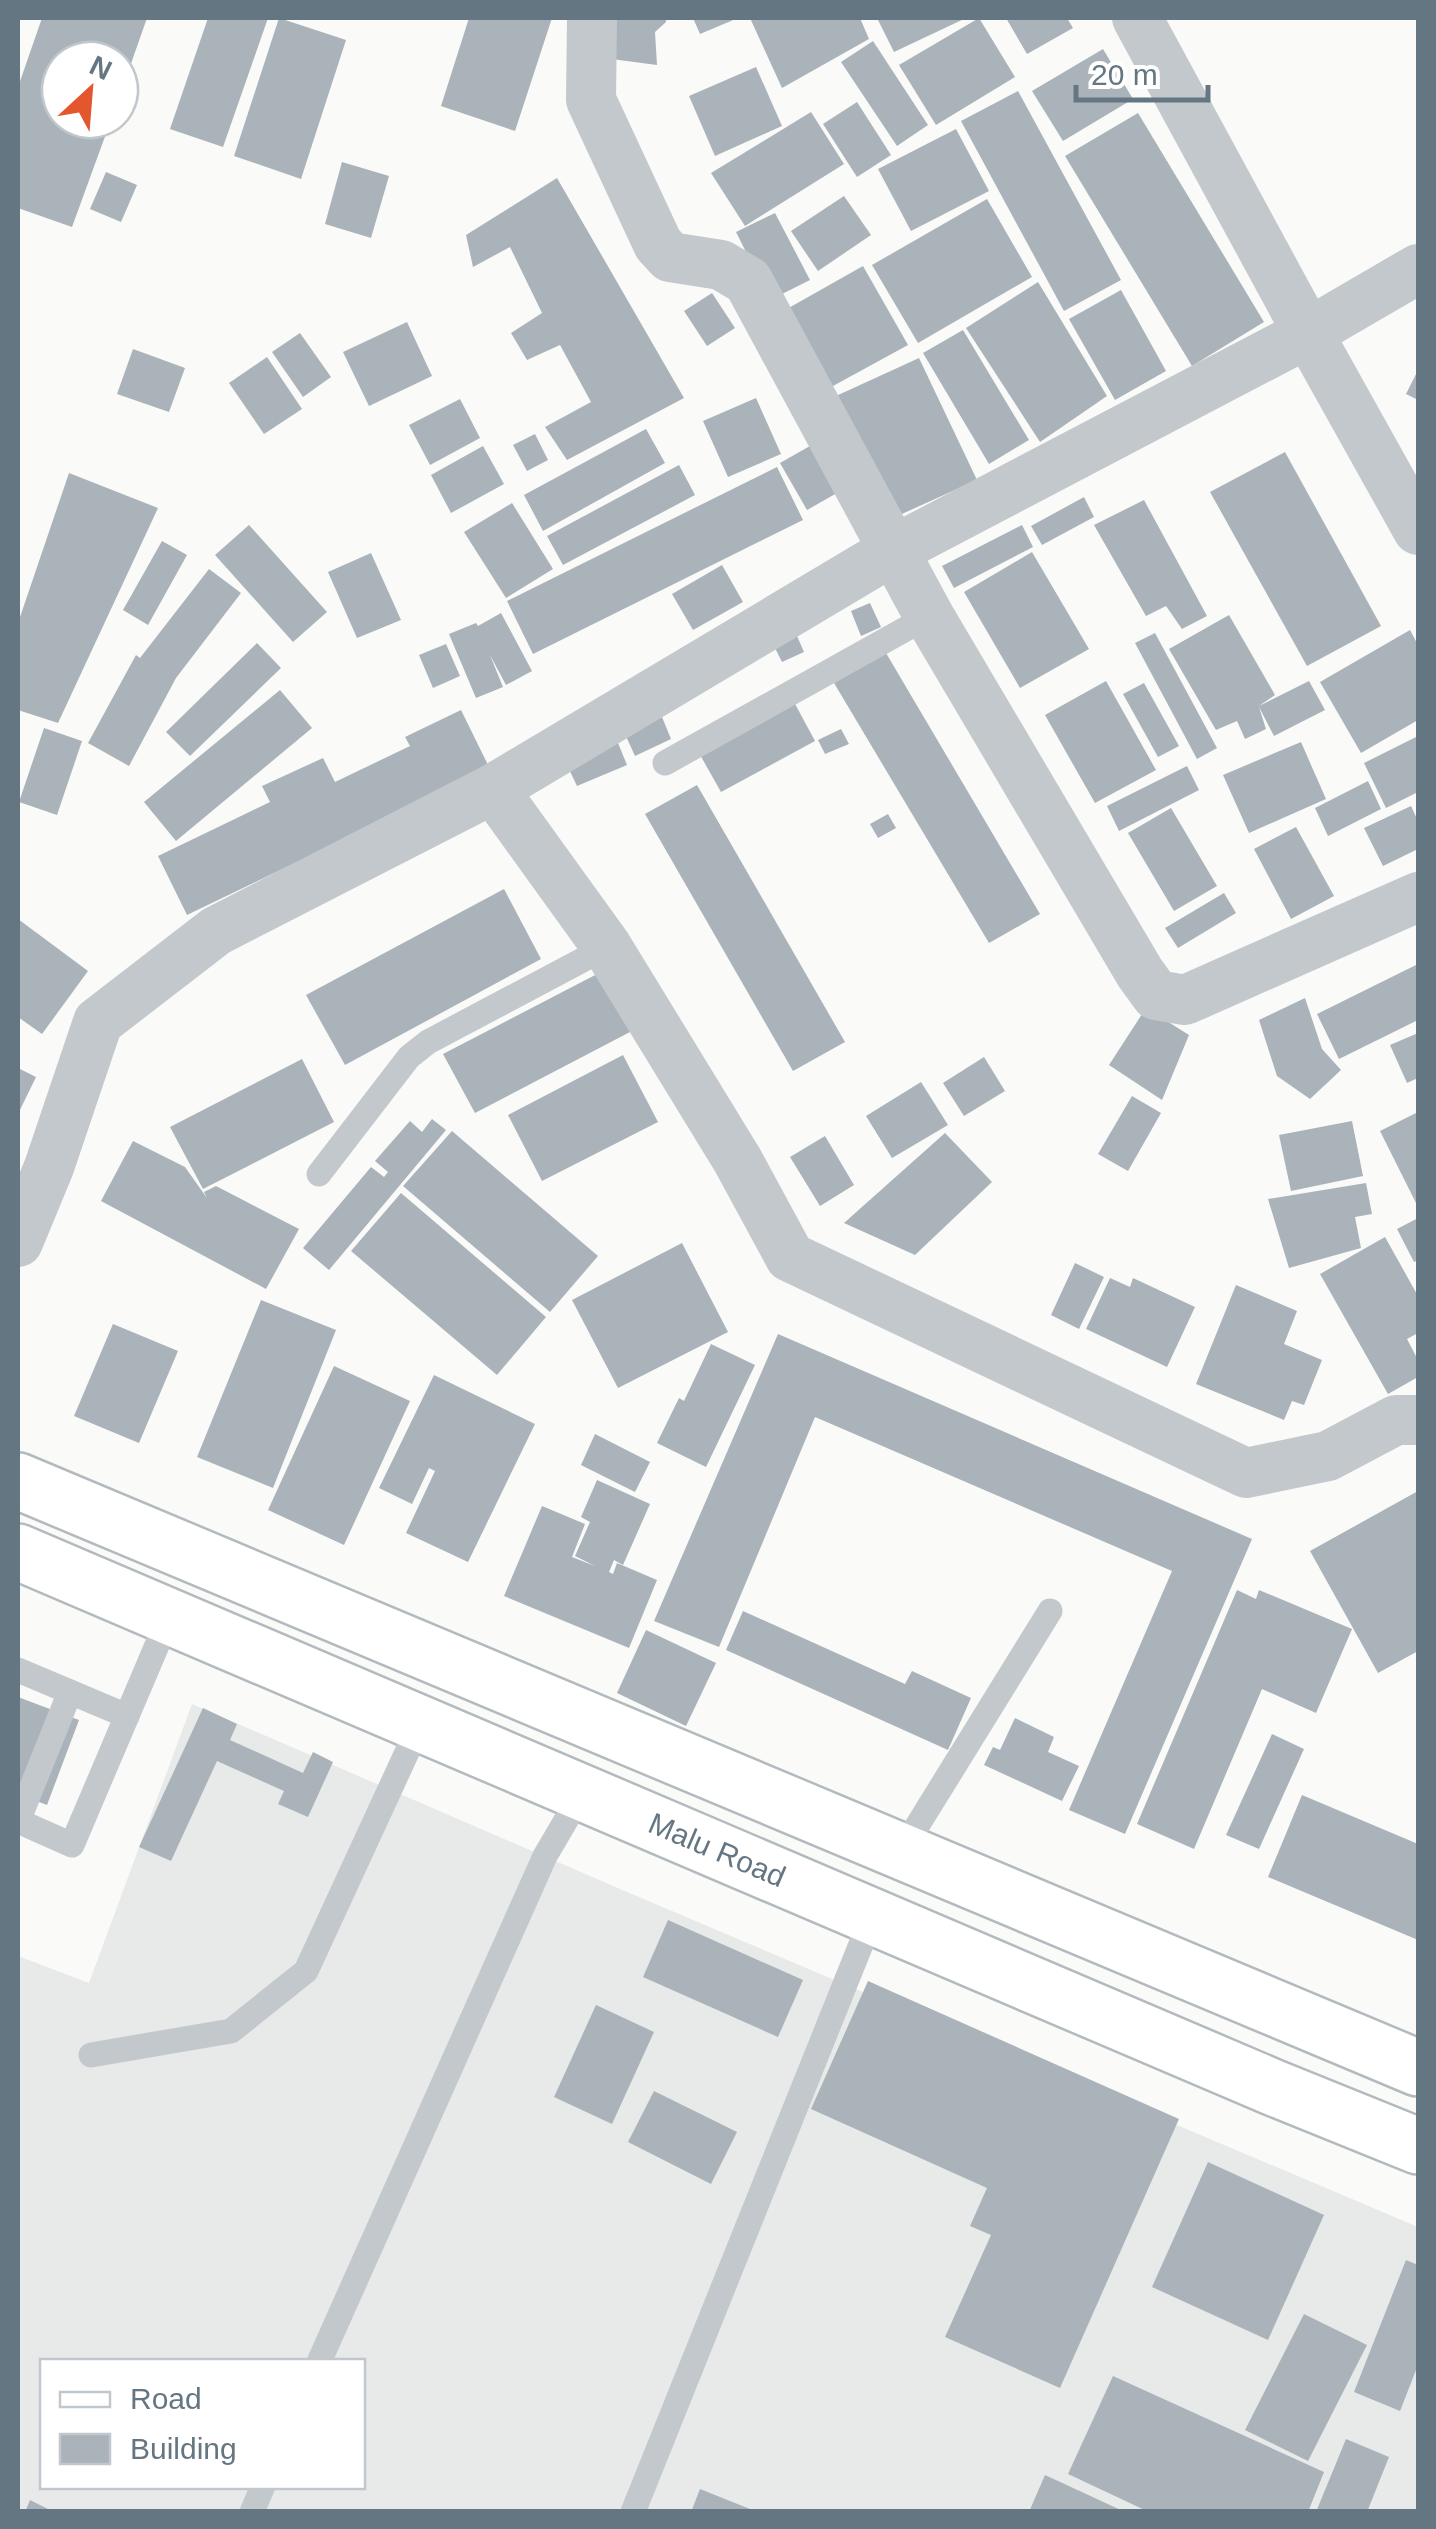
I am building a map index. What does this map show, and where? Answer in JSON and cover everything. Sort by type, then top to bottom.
[{"type":"main road","points":[[18,1481],[1418,2068]]},
{"type":"main road","name":"Malu Road","points":[[18,1552],[1418,2146]]},
{"type":"street","points":[[592,18],[591,100],[658,244],[670,257],[721,265],[748,281],[929,616],[1156,995],[1185,1000],[1418,897]]},
{"type":"street","points":[[1137,18],[1418,530]]},
{"type":"street","points":[[18,1242],[49,1167],[98,1022],[216,932],[493,790],[894,550],[1308,333],[1418,269]]},
{"type":"street","points":[[493,790],[606,947],[738,1161],[790,1258],[1246,1473],[1328,1456],[1396,1420],[1418,1420]]},
{"type":"lane","points":[[664,763],[929,616]]},
{"type":"lane","points":[[320,1174],[409,1057],[428,1042],[606,947]]},
{"type":"lane","points":[[901,1852],[1050,1611]]},
{"type":"lane","points":[[70,1692],[18,1821],[72,1845],[169,1617]]},
{"type":"lane","points":[[18,1670],[127,1716]]},
{"type":"lane","points":[[91,2055],[231,2031],[306,1971],[420,1724]]},
{"type":"lane","points":[[320,2359],[545,1856],[582,1793]]},
{"type":"lane","points":[[633,2512],[872,1917]]},
{"type":"shaded area","points":[[192,1704],[1418,2227],[1418,2511],[18,2511],[18,1956],[89,1983]]},
{"type":"building","points":[[42,18],[147,18],[139,40],[40,40],[40,140],[104,140],[72,227],[18,208],[18,87]]},
{"type":"building","points":[[208,18],[268,18],[223,147],[170,129]]},
{"type":"building","points":[[279,18],[346,40],[301,179],[234,156]]},
{"type":"building","points":[[469,18],[552,18],[515,131],[441,106]]},
{"type":"building","points":[[608,18],[666,18],[655,32],[657,65],[604,58]]},
{"type":"building","points":[[693,18],[738,18],[700,34]]},
{"type":"building","points":[[750,18],[860,18],[869,39],[782,88]]},
{"type":"building","points":[[877,18],[966,18],[894,52]]},
{"type":"building","points":[[979,18],[1015,77],[936,125],[899,65]]},
{"type":"building","points":[[1006,18],[1067,18],[1073,28],[1027,54]]},
{"type":"building","points":[[873,41],[928,125],[897,146],[841,62]]},
{"type":"building","points":[[1103,49],[1133,99],[1063,141],[1032,91]]},
{"type":"building","points":[[756,67],[782,126],[715,156],[689,96]]},
{"type":"building","points":[[1018,91],[1121,280],[1064,311],[961,121]]},
{"type":"building","points":[[857,102],[891,155],[857,177],[823,124]]},
{"type":"building","points":[[811,112],[844,164],[745,226],[711,173]]},
{"type":"building","points":[[1138,113],[1264,322],[1192,366],[1065,156]]},
{"type":"building","points":[[956,129],[989,191],[911,231],[878,169]]},
{"type":"building","points":[[342,162],[389,176],[371,238],[325,224]]},
{"type":"building","points":[[106,172],[137,185],[121,222],[90,209]]},
{"type":"building","points":[[557,178],[684,398],[567,460],[545,427],[591,402],[560,345],[527,360],[511,333],[542,313],[510,247],[473,267],[466,235]]},
{"type":"building","points":[[844,196],[871,235],[818,271],[791,231]]},
{"type":"building","points":[[987,199],[1032,277],[918,343],[872,265]]},
{"type":"building","points":[[775,213],[810,280],[770,300],[736,232]]},
{"type":"building","points":[[863,266],[908,345],[822,392],[778,314]]},
{"type":"building","points":[[1038,282],[1107,396],[1040,442],[966,328]]},
{"type":"building","points":[[1121,290],[1166,371],[1115,400],[1069,319]]},
{"type":"building","points":[[712,293],[735,328],[707,346],[684,311]]},
{"type":"building","points":[[407,322],[432,376],[369,406],[343,352]]},
{"type":"building","points":[[963,330],[1029,440],[989,464],[923,353]]},
{"type":"building","points":[[300,333],[331,377],[303,397],[272,352]]},
{"type":"building","points":[[133,349],[185,368],[169,412],[117,394]]},
{"type":"building","points":[[267,357],[302,409],[264,434],[229,383]]},
{"type":"building","points":[[919,358],[977,480],[893,518],[836,396]]},
{"type":"building","points":[[1418,370],[1418,400],[1406,394]]},
{"type":"building","points":[[756,398],[781,454],[728,477],[703,421]]},
{"type":"building","points":[[460,399],[480,438],[430,465],[409,425]]},
{"type":"building","points":[[646,429],[665,463],[543,531],[524,495]]},
{"type":"building","points":[[535,434],[548,460],[527,471],[513,445]]},
{"type":"building","points":[[817,442],[844,489],[807,510],[780,463]]},
{"type":"building","points":[[483,446],[504,484],[451,513],[431,475]]},
{"type":"building","points":[[1285,452],[1381,626],[1307,666],[1210,492]]},
{"type":"building","points":[[679,465],[695,495],[563,565],[547,536]]},
{"type":"building","points":[[777,467],[803,520],[533,654],[507,601]]},
{"type":"building","points":[[69,473],[158,508],[58,723],[18,710],[18,623]]},
{"type":"building","points":[[1084,497],[1094,517],[1042,545],[1031,526]]},
{"type":"building","points":[[1144,500],[1207,616],[1182,629],[1166,606],[1146,616],[1094,525]]},
{"type":"building","points":[[512,503],[553,569],[506,598],[464,532]]},
{"type":"building","points":[[249,525],[327,612],[293,642],[215,555]]},
{"type":"building","points":[[1022,525],[1033,547],[954,588],[942,566]]},
{"type":"building","points":[[162,541],[187,555],[148,625],[123,610]]},
{"type":"building","points":[[1032,552],[1089,649],[1020,688],[964,592]]},
{"type":"building","points":[[371,553],[401,620],[357,638],[328,572]]},
{"type":"building","points":[[722,565],[743,602],[693,630],[672,594]]},
{"type":"building","points":[[209,569],[241,593],[176,678],[129,766],[88,743],[136,655],[140,658]]},
{"type":"building","points":[[870,603],[881,627],[861,636],[851,611]]},
{"type":"building","points":[[501,613],[532,671],[506,685],[490,655],[503,687],[476,698],[449,634],[476,623],[478,626]]},
{"type":"building","points":[[1229,615],[1275,695],[1259,706],[1309,681],[1325,710],[1274,736],[1259,707],[1266,729],[1245,739],[1237,721],[1216,730],[1169,649]]},
{"type":"building","points":[[1410,630],[1418,645],[1418,720],[1361,753],[1320,682]]},
{"type":"building","points":[[1155,633],[1217,748],[1197,759],[1135,643]]},
{"type":"building","points":[[797,636],[804,652],[782,662],[774,646]]},
{"type":"building","points":[[257,643],[281,668],[190,756],[166,732]]},
{"type":"building","points":[[446,644],[460,676],[433,688],[419,655]]},
{"type":"building","points":[[886,653],[1040,914],[989,943],[834,683]]},
{"type":"building","points":[[1106,681],[1156,770],[1095,803],[1045,715]]},
{"type":"building","points":[[1144,683],[1179,746],[1158,757],[1123,694]]},
{"type":"building","points":[[280,690],[312,728],[176,841],[144,802]]},
{"type":"building","points":[[794,702],[815,741],[721,792],[699,753]]},
{"type":"building","points":[[461,710],[490,769],[187,915],[158,856],[270,802],[262,786],[323,758],[335,782],[410,746],[405,737]]},
{"type":"building","points":[[662,717],[671,739],[635,756],[625,734]]},
{"type":"building","points":[[44,728],[82,741],[57,815],[19,802]]},
{"type":"building","points":[[841,729],[849,744],[825,754],[818,740]]},
{"type":"building","points":[[1418,736],[1418,792],[1386,808],[1364,763]]},
{"type":"building","points":[[1301,742],[1326,799],[1249,833],[1223,775]]},
{"type":"building","points":[[618,743],[627,765],[577,786],[567,765]]},
{"type":"building","points":[[1187,766],[1199,790],[1119,831],[1107,806]]},
{"type":"building","points":[[1368,781],[1381,809],[1328,836],[1315,808]]},
{"type":"building","points":[[697,785],[845,1042],[793,1071],[645,814]]},
{"type":"building","points":[[1411,806],[1418,821],[1418,849],[1383,866],[1364,828]]},
{"type":"building","points":[[1171,808],[1217,886],[1174,911],[1128,833]]},
{"type":"building","points":[[888,814],[896,828],[878,838],[870,824]]},
{"type":"building","points":[[1296,827],[1334,896],[1291,919],[1254,849]]},
{"type":"building","points":[[504,889],[541,959],[345,1065],[306,995]]},
{"type":"building","points":[[1224,893],[1236,913],[1178,948],[1165,928]]},
{"type":"building","points":[[18,919],[88,971],[42,1034],[18,1017]]},
{"type":"building","points":[[1418,964],[1418,1020],[1339,1059],[1317,1014]]},
{"type":"building","points":[[599,973],[630,1032],[475,1113],[443,1054]]},
{"type":"building","points":[[1305,998],[1322,1049],[1341,1070],[1310,1099],[1277,1076],[1259,1020]]},
{"type":"building","points":[[1146,1008],[1189,1035],[1162,1100],[1109,1065]]},
{"type":"building","points":[[1418,1033],[1418,1078],[1407,1083],[1390,1045]]},
{"type":"building","points":[[623,1055],[658,1122],[542,1181],[508,1115]]},
{"type":"building","points":[[984,1057],[1005,1091],[964,1116],[943,1083]]},
{"type":"building","points":[[302,1059],[334,1122],[203,1189],[170,1127]]},
{"type":"building","points":[[18,1068],[36,1077],[18,1114]]},
{"type":"building","points":[[921,1082],[948,1125],[892,1158],[866,1116]]},
{"type":"building","points":[[1132,1096],[1161,1113],[1128,1171],[1098,1154]]},
{"type":"building","points":[[1418,1112],[1418,1207],[1380,1131]]},
{"type":"building","points":[[432,1119],[446,1130],[329,1270],[303,1248],[371,1167],[384,1177],[388,1172],[375,1161],[410,1121],[422,1132]]},
{"type":"building","points":[[1352,1121],[1363,1176],[1291,1191],[1279,1135]]},
{"type":"building","points":[[452,1131],[598,1256],[550,1312],[403,1186]]},
{"type":"building","points":[[945,1133],[992,1182],[915,1255],[844,1223]]},
{"type":"building","points":[[825,1136],[854,1185],[820,1206],[790,1157]]},
{"type":"building","points":[[133,1141],[185,1167],[207,1198],[204,1192],[216,1186],[299,1229],[266,1289],[101,1201]]},
{"type":"building","points":[[1366,1183],[1372,1214],[1355,1217],[1361,1248],[1289,1268],[1268,1199]]},
{"type":"building","points":[[401,1193],[546,1317],[497,1375],[351,1251]]},
{"type":"building","points":[[1418,1218],[1418,1260],[1414,1262],[1397,1229]]},
{"type":"building","points":[[1385,1237],[1418,1296],[1418,1333],[1407,1339],[1418,1360],[1418,1377],[1388,1394],[1320,1274]]},
{"type":"building","points":[[682,1243],[728,1332],[618,1388],[572,1300]]},
{"type":"building","points":[[1075,1263],[1104,1277],[1079,1329],[1051,1315]]},
{"type":"building","points":[[1110,1278],[1130,1287],[1133,1278],[1195,1307],[1167,1367],[1086,1329]]},
{"type":"building","points":[[1236,1285],[1297,1311],[1284,1344],[1322,1360],[1304,1405],[1292,1401],[1284,1420],[1196,1384]]},
{"type":"building","points":[[261,1300],[336,1330],[273,1488],[197,1457]]},
{"type":"building","points":[[113,1324],[178,1351],[139,1443],[74,1416]]},
{"type":"building","points":[[778,1334],[1252,1539],[1125,1834],[1069,1810],[1172,1571],[815,1417],[719,1647],[654,1621]]},
{"type":"building","points":[[711,1344],[755,1365],[706,1467],[657,1443],[679,1398],[684,1401]]},
{"type":"building","points":[[334,1366],[410,1401],[344,1545],[268,1510]]},
{"type":"building","points":[[434,1375],[535,1424],[468,1562],[406,1533],[435,1471],[429,1468],[412,1504],[379,1488]]},
{"type":"building","points":[[595,1434],[650,1462],[635,1492],[581,1465]]},
{"type":"building","points":[[597,1480],[650,1504],[623,1565],[614,1560],[609,1572],[613,1574],[617,1563],[657,1580],[629,1648],[504,1596],[542,1506],[585,1524],[572,1557],[595,1566],[575,1556],[590,1522],[581,1517]]},
{"type":"building","points":[[1418,1491],[1418,1651],[1378,1673],[1310,1551]]},
{"type":"building","points":[[1237,1590],[1256,1599],[1259,1590],[1352,1629],[1316,1713],[1262,1689],[1194,1849],[1137,1824]]},
{"type":"building","points":[[743,1611],[905,1684],[912,1671],[971,1698],[948,1750],[726,1650]]},
{"type":"building","points":[[646,1630],[716,1663],[686,1726],[617,1693]]},
{"type":"building","points":[[18,1697],[79,1720],[47,1805],[18,1794]]},
{"type":"building","points":[[203,1708],[237,1724],[230,1740],[303,1773],[313,1752],[333,1762],[308,1817],[278,1804],[284,1791],[217,1761],[171,1861],[139,1847]]},
{"type":"building","points":[[1015,1718],[1054,1737],[1048,1752],[1079,1766],[1062,1801],[984,1765],[993,1747],[1000,1750]]},
{"type":"building","points":[[1272,1734],[1304,1749],[1259,1849],[1226,1835]]},
{"type":"building","points":[[1302,1795],[1418,1844],[1418,1940],[1268,1877]]},
{"type":"building","points":[[668,1920],[803,1980],[778,2037],[643,1977]]},
{"type":"building","points":[[868,1981],[1179,2119],[1060,2388],[945,2337],[991,2235],[970,2226],[987,2188],[811,2109]]},
{"type":"building","points":[[596,2005],[654,2032],[612,2124],[554,2097]]},
{"type":"building","points":[[654,2091],[737,2132],[711,2184],[628,2142]]},
{"type":"building","points":[[1208,2162],[1324,2215],[1268,2340],[1152,2287]]},
{"type":"building","points":[[1406,2260],[1418,2265],[1418,2365],[1400,2411],[1354,2392]]},
{"type":"building","points":[[1304,2314],[1367,2345],[1308,2461],[1245,2430]]},
{"type":"building","points":[[1113,2376],[1324,2472],[1308,2512],[1149,2512],[1068,2474]]},
{"type":"building","points":[[1346,2439],[1389,2457],[1367,2512],[1316,2512]]},
{"type":"building","points":[[1045,2475],[1125,2512],[1029,2512]]},
{"type":"building","points":[[700,2489],[755,2511],[755,2512],[691,2512]]},
{"type":"building","points":[[30,2500],[54,2512],[25,2512]]}]
